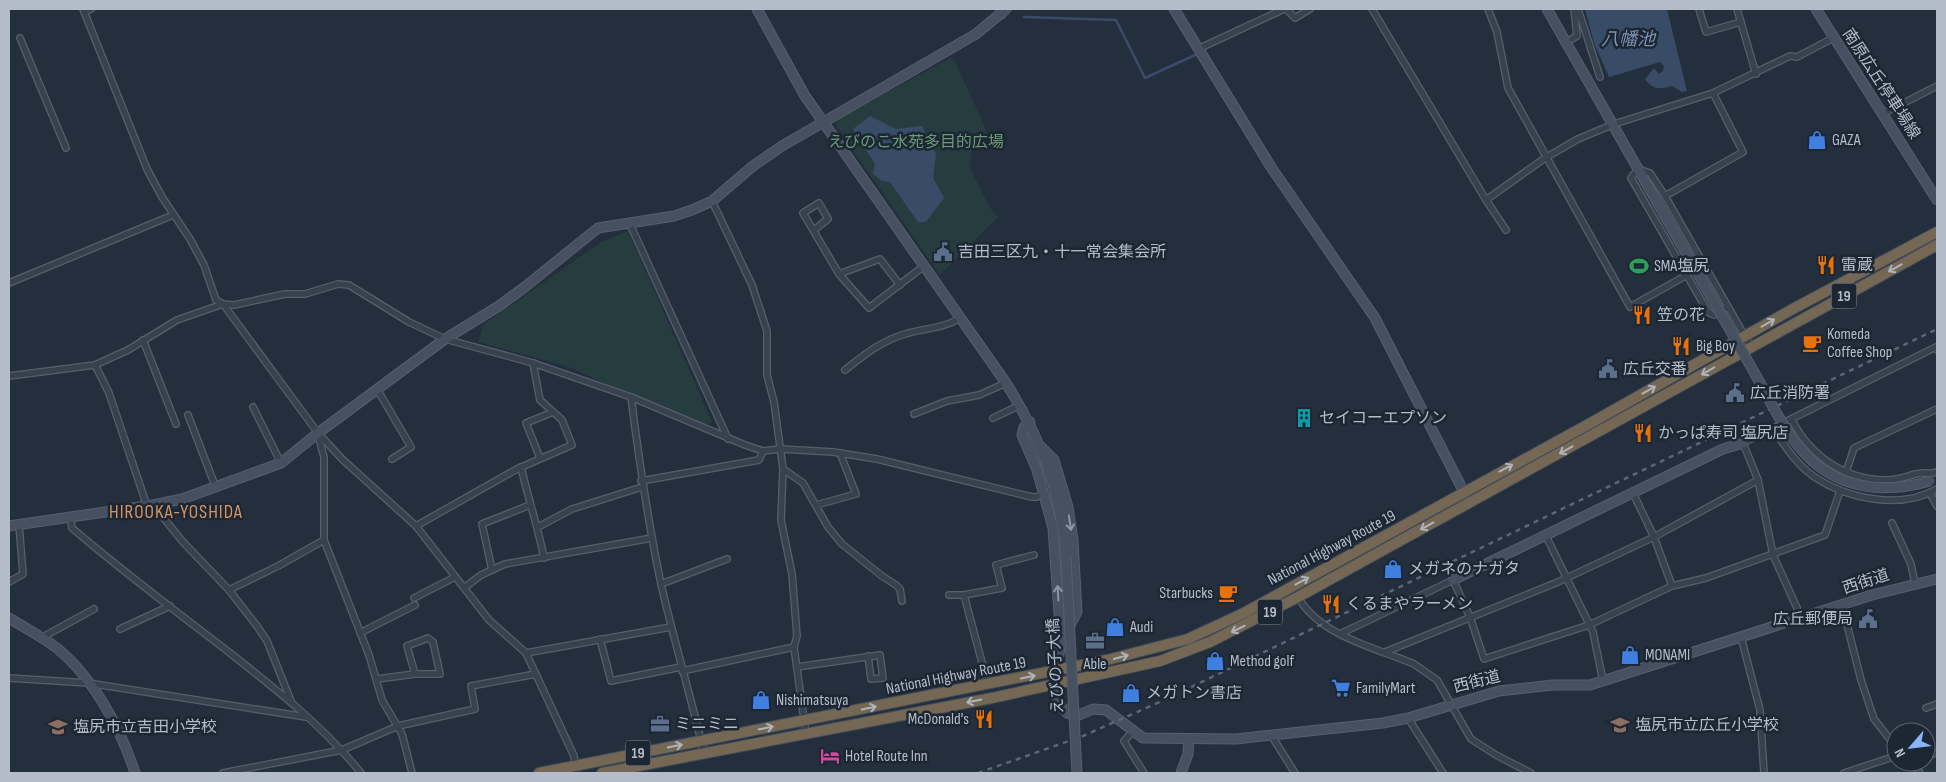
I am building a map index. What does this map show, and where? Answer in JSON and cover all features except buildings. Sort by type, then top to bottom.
[{"type":"highway","name":"National Highway Route 19","points":[[539,773],[576,769],[701,741],[1056,671],[1159,647],[1204,632],[1244,613],[1937,232]]},
{"type":"highway","name":"National Highway Route 19","points":[[602,773],[1056,684],[1160,661],[1190,650],[1240,628],[1298,597],[1937,245]]},
{"type":"street","points":[[91,9],[83,10],[136,144],[147,169],[204,265],[216,300],[223,304],[318,433],[342,459],[416,526],[489,620],[526,653],[574,756],[576,769]]},
{"type":"street","points":[[757,9],[805,96],[1006,383],[1030,422],[1041,447],[1054,460],[1068,507],[1073,540],[1077,612],[1061,642]]},
{"type":"street","points":[[9,526],[150,506],[216,488],[281,463],[318,433],[445,339],[500,306],[598,228],[674,216],[712,201],[753,166],[823,122],[976,34],[1006,9]]},
{"type":"street","points":[[1174,9],[1271,167],[1375,318],[1469,502]]},
{"type":"street","points":[[1198,49],[1285,9],[1295,18],[1310,9]]},
{"type":"street","points":[[1372,9],[1486,200],[1506,230]]},
{"type":"street","points":[[1488,9],[1497,32],[1508,88],[1545,158],[1630,307],[1687,275]]},
{"type":"street","points":[[1548,9],[1782,420],[1807,456],[1835,476],[1860,486],[1893,489],[1934,480]]},
{"type":"street","points":[[1572,39],[1577,36],[1574,9]]},
{"type":"street","points":[[1578,9],[1600,77]]},
{"type":"street","points":[[1699,9],[1706,32],[1741,22]]},
{"type":"street","points":[[1737,9],[1756,74]]},
{"type":"street","name":"南原広丘停車場線","points":[[1816,9],[1833,38],[1884,113],[1937,200]]},
{"type":"street","points":[[20,38],[66,148]]},
{"type":"street","points":[[1486,200],[1545,158],[1578,139],[1614,124],[1713,93],[1790,56],[1797,57],[1833,38]]},
{"type":"street","points":[[1884,113],[1937,86]]},
{"type":"street","points":[[1665,196],[1743,152],[1713,93]]},
{"type":"street","points":[[1638,169],[1650,173],[1665,196],[1751,347]]},
{"type":"street","points":[[1638,169],[1631,178],[1708,312],[1714,315],[1728,307]]},
{"type":"street","points":[[712,201],[752,285],[767,331],[766,375],[774,402],[780,449],[782,469],[781,520],[792,574],[797,636],[794,647],[806,734]]},
{"type":"street","points":[[814,230],[828,219],[819,204],[803,213],[839,274],[869,308],[924,266]]},
{"type":"street","points":[[9,283],[173,215]]},
{"type":"street","points":[[629,222],[728,439]]},
{"type":"street","points":[[839,274],[880,259],[900,285]]},
{"type":"street","points":[[9,376],[95,365],[176,320],[223,304],[234,305],[285,294],[305,294],[338,284],[349,284],[409,322],[445,339],[533,363],[631,396],[728,439],[763,451],[780,449],[840,453],[877,459],[1032,497],[1037,497],[1043,493]]},
{"type":"street","points":[[845,370],[875,347],[905,334],[949,326],[960,318]]},
{"type":"street","points":[[143,340],[176,424]]},
{"type":"street","points":[[1340,634],[1723,449],[1743,443],[1792,420],[1840,394],[1936,348],[1937,350]]},
{"type":"street","points":[[416,526],[521,467],[572,445],[562,420],[540,400],[533,363]]},
{"type":"street","points":[[95,365],[109,393],[150,506],[229,590],[267,641],[292,703]]},
{"type":"street","points":[[914,414],[947,401],[979,395],[1006,383]]},
{"type":"street","points":[[377,389],[410,447],[392,459]]},
{"type":"street","points":[[631,396],[642,484],[661,584],[704,754]]},
{"type":"street","points":[[993,418],[1020,405]]},
{"type":"street","points":[[253,407],[281,463]]},
{"type":"street","points":[[1846,472],[1854,448],[1937,409]]},
{"type":"street","points":[[540,458],[526,423],[553,412]]},
{"type":"street","points":[[188,415],[216,488]]},
{"type":"street","points":[[1792,420],[1808,446],[1822,458],[1846,472],[1865,478],[1889,480],[1920,473],[1937,472]]},
{"type":"street","points":[[1030,422],[1024,427],[1022,435],[1037,470],[1043,493],[1048,503],[1053,528],[1061,642]]},
{"type":"street","points":[[1773,429],[1790,453],[1807,470],[1840,490],[1864,498],[1886,500],[1905,499],[1930,493],[1937,489]]},
{"type":"street","points":[[318,433],[324,457],[324,540],[377,679],[382,700],[398,726],[412,773]]},
{"type":"street","points":[[1743,443],[1758,480],[1773,555],[1802,619]]},
{"type":"street","name":"えびの子大橋","points":[[1041,447],[1053,482],[1060,512],[1066,558],[1078,773]]},
{"type":"street","points":[[538,528],[572,509],[642,484],[759,460],[763,451]]},
{"type":"street","points":[[816,505],[856,494],[840,453]]},
{"type":"street","points":[[521,467],[530,505],[538,528],[544,558]]},
{"type":"street","points":[[782,469],[803,483],[842,544],[896,585],[900,590],[902,601]]},
{"type":"street","points":[[1385,652],[1566,578],[1654,536],[1758,480]]},
{"type":"street","points":[[1453,580],[1470,617],[1484,659],[1589,625],[1672,586],[1706,578],[1825,535],[1840,490]]},
{"type":"street","points":[[1633,492],[1654,536],[1672,586]]},
{"type":"street","points":[[1930,493],[1937,506]]},
{"type":"street","points":[[492,570],[482,524],[530,505]]},
{"type":"street","points":[[70,517],[72,528],[114,564],[292,703],[342,750],[361,773]]},
{"type":"street","points":[[1892,523],[1911,564],[1915,583]]},
{"type":"street","points":[[9,582],[23,574],[19,525]]},
{"type":"street","points":[[1546,536],[1593,632],[1603,681]]},
{"type":"street","points":[[464,588],[505,564],[652,538]]},
{"type":"street","points":[[229,590],[278,566],[324,540]]},
{"type":"street","points":[[949,595],[964,595],[1002,588],[996,565],[1034,555]]},
{"type":"street","points":[[661,584],[728,559]]},
{"type":"street","points":[[414,598],[455,577]]},
{"type":"street","name":"西街道","points":[[1061,642],[1056,671],[1056,684],[1060,705],[1067,714],[1079,715],[1100,709],[1106,710],[1133,732],[1144,738],[1236,739],[1383,723],[1408,718],[1452,703],[1523,687],[1590,685],[1915,583],[1937,579]]},
{"type":"street","points":[[964,595],[988,685]]},
{"type":"street","points":[[1298,597],[1302,604],[1323,624],[1340,634],[1427,671],[1437,680],[1471,738],[1496,755],[1531,773]]},
{"type":"street","points":[[360,633],[415,605]]},
{"type":"street","points":[[120,630],[170,606]]},
{"type":"street","points":[[1842,606],[1861,680],[1874,719],[1886,734]]},
{"type":"street","points":[[41,638],[94,608]]},
{"type":"street","points":[[9,618],[41,638],[71,661],[88,683],[114,724],[135,773]]},
{"type":"street","points":[[526,653],[671,627]]},
{"type":"street","points":[[377,679],[415,674],[440,674],[433,642],[428,638],[407,646],[415,674]]},
{"type":"street","points":[[1741,638],[1760,710],[1764,773]]},
{"type":"street","points":[[600,640],[611,682],[794,647]]},
{"type":"street","points":[[797,667],[868,656]]},
{"type":"street","points":[[223,773],[342,750],[398,726],[475,709],[471,686],[536,674]]},
{"type":"street","points":[[9,678],[88,683],[306,717]]},
{"type":"street","points":[[1926,708],[1937,704]]},
{"type":"street","points":[[1408,718],[1443,773]]},
{"type":"street","points":[[1133,732],[1124,741],[1144,773]]},
{"type":"street","points":[[1271,735],[1295,773]]},
{"type":"street","points":[[1181,773],[1188,754],[1189,738]]},
{"type":"street","points":[[1844,773],[1886,759]]},
{"type":"green space","name":"えびのこ水苑多目的広場","points":[[950,58],[954,59],[989,136],[972,150],[970,165],[992,211],[998,217],[940,275],[836,126],[837,120]]},
{"type":"green space","points":[[628,231],[712,422],[701,427],[569,367],[478,342],[484,324],[601,242]]},
{"type":"water","name":"八幡池","points":[[1585,9],[1667,9],[1687,91],[1682,92],[1672,86],[1656,88],[1650,85],[1645,79],[1654,68],[1659,74],[1663,71],[1664,66],[1660,62],[1609,77],[1594,43]]},
{"type":"water","points":[[870,116],[896,129],[922,126],[936,154],[933,178],[944,198],[926,222],[918,222],[890,182],[882,181],[873,174],[875,164],[853,129]]},
{"type":"waterway","points":[[995,23],[1005,17]]},
{"type":"waterway","points":[[1024,17],[1116,20],[1145,78],[1195,55]]},
{"type":"railway","points":[[978,773],[1083,736],[1162,701],[1937,329]]},
{"type":"place","name":"GAZA","points":[[1817,140]]},
{"type":"place","name":"吉田三区九・十一常会集会所","points":[[943,252]]},
{"type":"place","name":"雷蔵","points":[[1826,265]]},
{"type":"place","name":"SMA塩尻","points":[[1639,266]]},
{"type":"place","name":"笠の花","points":[[1642,315]]},
{"type":"place","name":"Komeda Coffee Shop","points":[[1812,343]]},
{"type":"place","name":"Big Boy","points":[[1681,346]]},
{"type":"place","name":"広丘交番","points":[[1608,369]]},
{"type":"place","name":"広丘消防署","points":[[1735,393]]},
{"type":"place","name":"セイコーエプソン","points":[[1304,418]]},
{"type":"place","name":"かっぱ寿司 塩尻店","points":[[1643,433]]},
{"type":"place","name":"メガネのナガタ","points":[[1393,569]]},
{"type":"place","name":"Starbucks","points":[[1228,593]]},
{"type":"place","name":"くるまやラーメン","points":[[1331,604]]},
{"type":"place","name":"広丘郵便局","points":[[1868,619]]},
{"type":"place","name":"Audi","points":[[1115,627]]},
{"type":"place","name":"Able","points":[[1095,641]]},
{"type":"place","name":"MONAMI","points":[[1630,655]]},
{"type":"place","name":"Method golf","points":[[1215,661]]},
{"type":"place","name":"FamilyMart","points":[[1341,688]]},
{"type":"place","name":"メガトン書店","points":[[1131,693]]},
{"type":"place","name":"Nishimatsuya","points":[[761,700]]},
{"type":"place","name":"McDonald's","points":[[984,719]]},
{"type":"place","name":"ミニミニ","points":[[660,724]]},
{"type":"place","name":"塩尻市立広丘小学校","points":[[1620,725]]},
{"type":"place","name":"塩尻市立吉田小学校","points":[[58,727]]},
{"type":"place","name":"Hotel Route Inn","points":[[830,756]]},
{"type":"district","name":"HIROOKA-YOSHIDA","points":[[176,512]]}]
